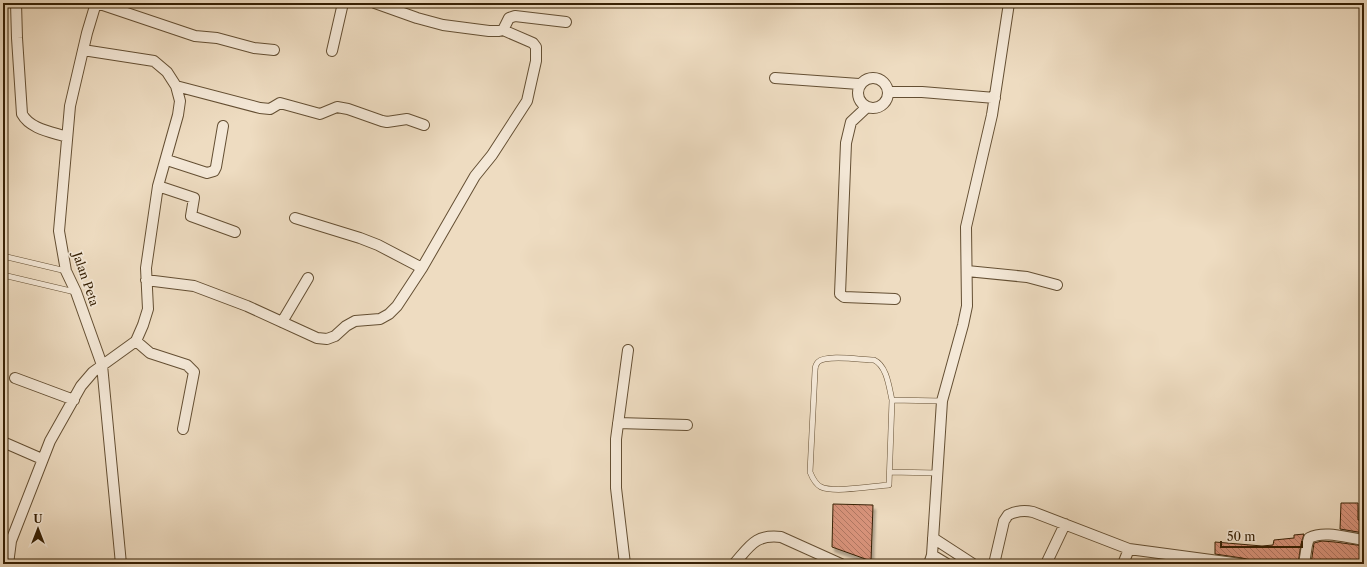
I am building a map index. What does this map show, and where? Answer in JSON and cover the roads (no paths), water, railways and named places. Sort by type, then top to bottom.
[{"type":"street","points":[[16,3],[22,114],[26,121],[33,125],[67,137]]},
{"type":"street","points":[[96,3],[189,35],[218,38],[254,48],[274,50]]},
{"type":"street","name":"Jalan Peta","points":[[96,3],[87,33],[70,106],[59,231],[66,271],[76,292],[102,365],[121,564]]},
{"type":"street","points":[[332,51],[343,3]]},
{"type":"street","points":[[146,280],[194,286],[247,306],[317,338],[327,339],[335,336],[346,326],[356,321],[380,318],[389,314],[397,306],[422,268],[475,176],[492,156],[527,101],[536,61],[536,47],[532,43],[503,30],[488,32],[443,25],[417,18],[375,3]]},
{"type":"street","points":[[947,564],[930,559],[933,538],[942,402],[966,316],[966,227],[992,119],[1009,3]]},
{"type":"street","points":[[503,30],[509,18],[515,16],[566,22]]},
{"type":"street","points":[[8,564],[11,542],[42,459],[50,441],[81,386],[102,365],[136,341],[143,325],[148,309],[146,268],[158,186],[167,160],[178,115],[180,100],[176,86],[167,72],[154,61],[83,50]]},
{"type":"street","points":[[875,77],[882,81],[888,92],[886,101],[878,107],[867,107],[862,104],[859,100],[857,89],[859,84],[866,79],[875,77]]},
{"type":"street","points":[[775,78],[859,84]]},
{"type":"street","points":[[176,86],[260,108],[270,109],[277,104],[283,104],[320,114],[337,107],[348,108],[382,121],[387,122],[407,119],[424,125]]},
{"type":"street","points":[[888,92],[922,92],[995,98]]},
{"type":"street","points":[[867,107],[851,122],[846,143],[840,294],[844,297],[895,299]]},
{"type":"street","points":[[167,160],[207,173],[214,171],[223,126]]},
{"type":"street","points":[[158,186],[194,198],[191,216],[235,232]]},
{"type":"street","points":[[295,218],[378,245],[422,268]]},
{"type":"street","points":[[967,270],[1015,275],[1057,285]]},
{"type":"street","points":[[282,322],[308,278]]},
{"type":"street","points":[[136,341],[150,353],[187,365],[194,372],[183,429]]},
{"type":"street","points":[[625,564],[616,488],[616,439],[628,350]]},
{"type":"street","points":[[15,378],[74,400]]},
{"type":"street","points":[[618,422],[687,425]]},
{"type":"street","points":[[3,442],[42,459]]},
{"type":"street","points":[[994,564],[1004,521],[1008,515],[1013,512],[1026,511],[1034,512],[1129,549],[1177,560],[1241,564]]},
{"type":"street","points":[[1046,564],[1065,524]]},
{"type":"street","points":[[1304,564],[1309,538],[1316,535],[1364,540]]},
{"type":"street","points":[[734,564],[751,544],[765,536],[781,537],[841,564]]},
{"type":"street","points":[[933,538],[973,564]]},
{"type":"street","points":[[1123,564],[1129,549]]},
{"type":"lane","points":[[3,256],[66,271]]},
{"type":"lane","points":[[3,275],[76,292]]},
{"type":"lane","points":[[833,358],[874,360],[883,368],[892,400],[890,472],[889,485],[835,489],[820,486],[816,483],[810,472],[816,366],[818,362],[824,359],[833,358]]},
{"type":"lane","points":[[892,400],[942,402]]},
{"type":"lane","points":[[890,472],[937,473]]}]
